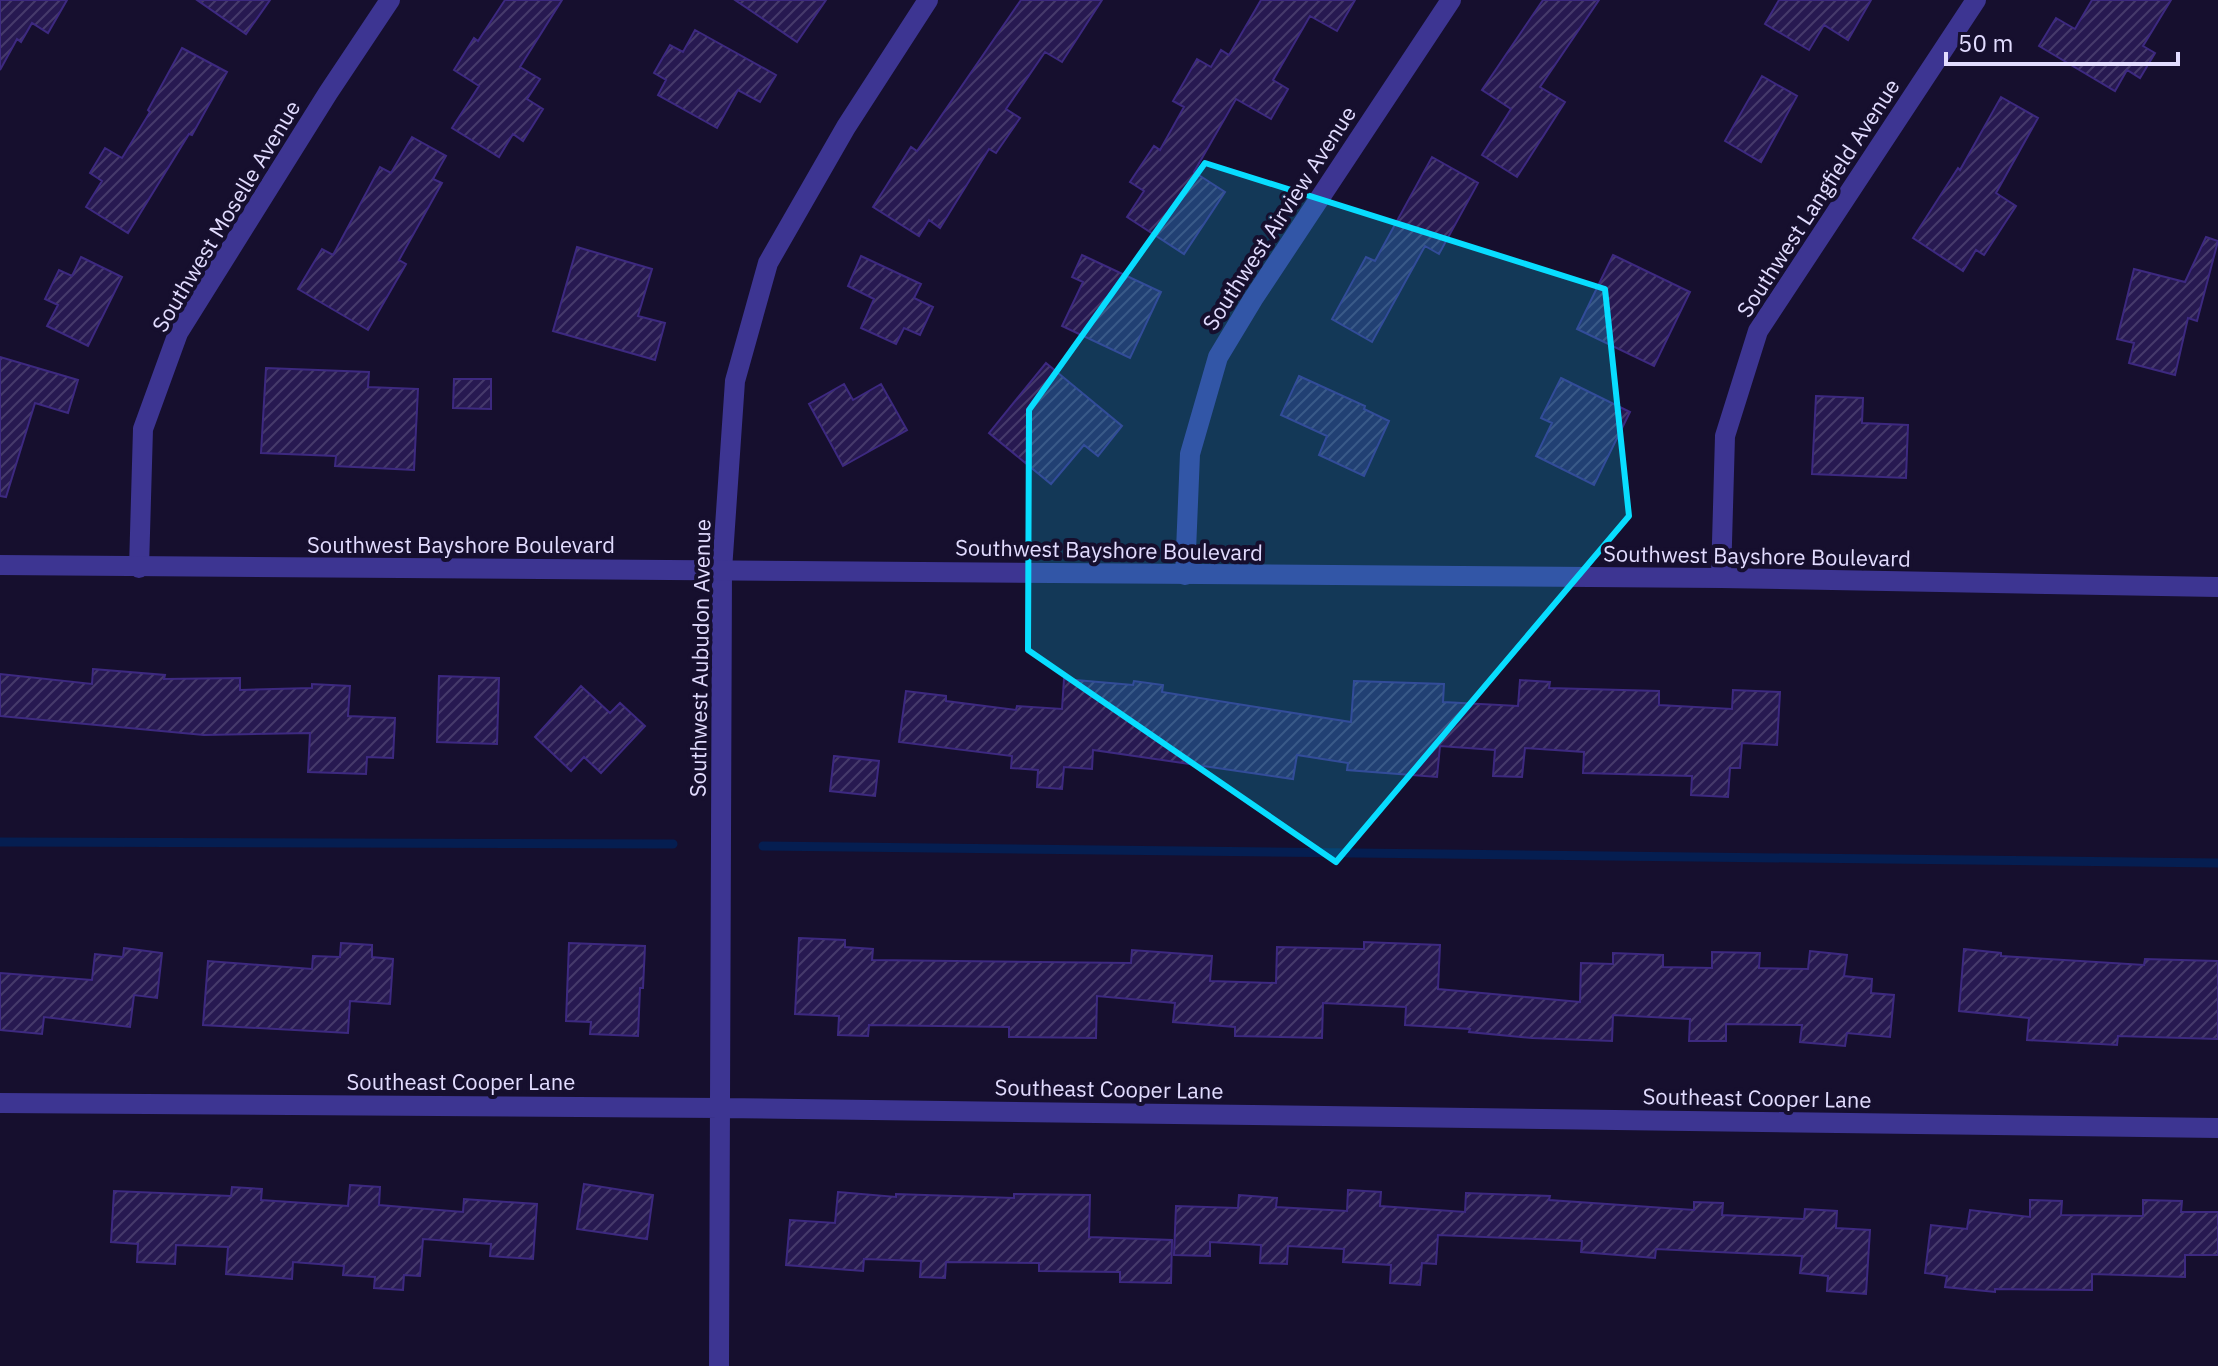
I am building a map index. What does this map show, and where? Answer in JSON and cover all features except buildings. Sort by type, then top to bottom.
[{"type":"street","name":"Southwest Moselle Avenue","points":[[139,568],[143,429],[178,333],[390,0]]},
{"type":"street","name":"Southwest Aubudon Avenue","points":[[719,1366],[722,570],[735,381],[768,263],[846,127],[928,0]]},
{"type":"street","name":"Southwest Airview Avenue","points":[[1185,575],[1190,454],[1218,357],[1451,0]]},
{"type":"street","name":"Southwest Langfield Avenue","points":[[1721,578],[1725,436],[1758,331],[1976,0]]},
{"type":"street","name":"Southwest Bayshore Boulevard","points":[[0,565],[1721,578],[2218,587]]},
{"type":"street","name":"Southeast Cooper Lane","points":[[0,1103],[720,1108],[2218,1128]]},
{"type":"highlighted area","points":[[1205,163],[1605,289],[1629,516],[1336,862],[1028,650],[1029,410]]},
{"type":"waterway","points":[[0,842],[673,844]]},
{"type":"waterway","points":[[763,846],[2218,863]]}]
